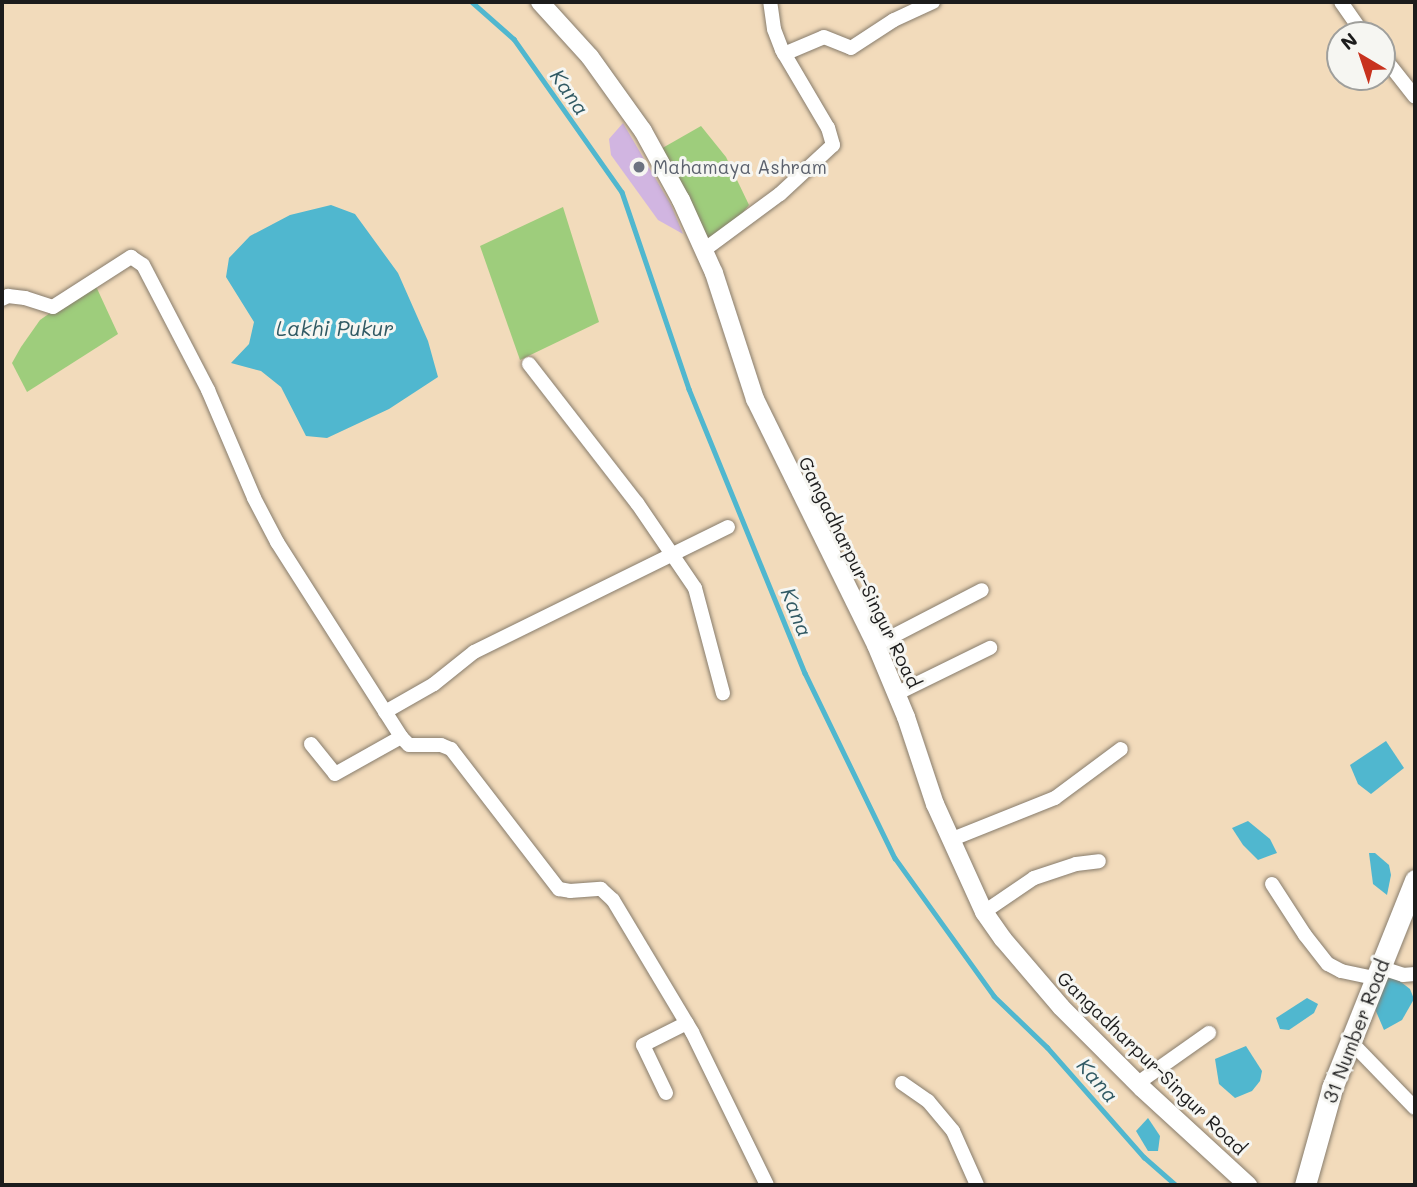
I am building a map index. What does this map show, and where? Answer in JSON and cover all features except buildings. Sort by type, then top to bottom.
[{"type":"main road","name":"31 Number Road","points":[[1305,1185],[1332,1088],[1415,880]]},
{"type":"street","name":"Gangadharpur-Singur Road","points":[[540,2],[590,57],[643,131],[704,250],[755,399],[876,645],[950,840],[984,912],[1045,990],[1138,1083],[1248,1185]]},
{"type":"street","points":[[704,250],[761,210],[833,145],[828,128],[784,54],[774,29],[770,2]]},
{"type":"street","points":[[784,54],[824,37],[851,48],[894,20],[933,2]]},
{"type":"street","points":[[1341,2],[1354,21]]},
{"type":"street","points":[[1396,73],[1415,97]]},
{"type":"street","points":[[2,299],[8,296],[25,298],[53,307],[131,257],[143,265],[208,390],[254,498],[277,542],[401,737],[409,744],[441,745],[451,749],[559,889],[570,891],[595,888],[608,894],[687,1023],[767,1185]]},
{"type":"street","points":[[529,364],[637,503],[695,588],[723,693]]},
{"type":"street","points":[[385,712],[434,684],[474,652],[728,527]]},
{"type":"street","points":[[876,645],[982,590]]},
{"type":"street","points":[[896,694],[990,648]]},
{"type":"street","points":[[311,744],[335,775],[401,737]]},
{"type":"street","points":[[950,840],[1055,798],[1121,749]]},
{"type":"street","points":[[984,912],[1034,878],[1076,864],[1099,861]]},
{"type":"street","points":[[1272,884],[1322,959],[1341,971],[1415,974]]},
{"type":"street","points":[[666,1093],[643,1045],[687,1023]]},
{"type":"street","points":[[1138,1083],[1209,1033]]},
{"type":"street","points":[[1350,1041],[1415,1108]]},
{"type":"street","points":[[902,1083],[928,1101],[948,1124],[962,1146],[977,1185]]},
{"type":"green space","points":[[701,126],[726,157],[749,205],[728,231],[705,243],[659,150]]},
{"type":"green space","points":[[563,207],[599,322],[520,360],[480,246]]},
{"type":"green space","points":[[94,282],[118,334],[27,392],[12,363],[21,347],[40,320]]},
{"type":"water","name":"Lakhi Pukur","points":[[331,205],[355,214],[398,273],[428,341],[438,377],[389,409],[327,438],[306,436],[281,387],[261,371],[231,363],[249,344],[254,322],[226,277],[229,258],[250,236],[290,215]]},
{"type":"water","points":[[1386,741],[1404,768],[1371,794],[1358,784],[1350,765]]},
{"type":"water","points":[[1248,821],[1270,839],[1277,853],[1258,860],[1243,845],[1232,828]]},
{"type":"water","points":[[1369,853],[1375,853],[1389,865],[1391,875],[1387,895],[1373,884]]},
{"type":"water","points":[[1384,977],[1397,979],[1410,989],[1414,999],[1402,1020],[1384,1030],[1375,1009]]},
{"type":"water","points":[[1307,998],[1318,1004],[1314,1013],[1289,1030],[1280,1029],[1276,1018]]},
{"type":"water","points":[[1246,1046],[1262,1071],[1260,1081],[1252,1091],[1235,1098],[1219,1084],[1215,1059]]},
{"type":"water","points":[[1148,1118],[1160,1136],[1158,1151],[1148,1151],[1136,1131]]},
{"type":"waterway","name":"Kana","points":[[472,2],[514,39],[622,192],[689,389],[805,673],[895,858],[994,996],[1047,1047],[1144,1157],[1176,1185]]},
{"type":"place","name":"Mahamaya Ashram","points":[[639,167]]}]
